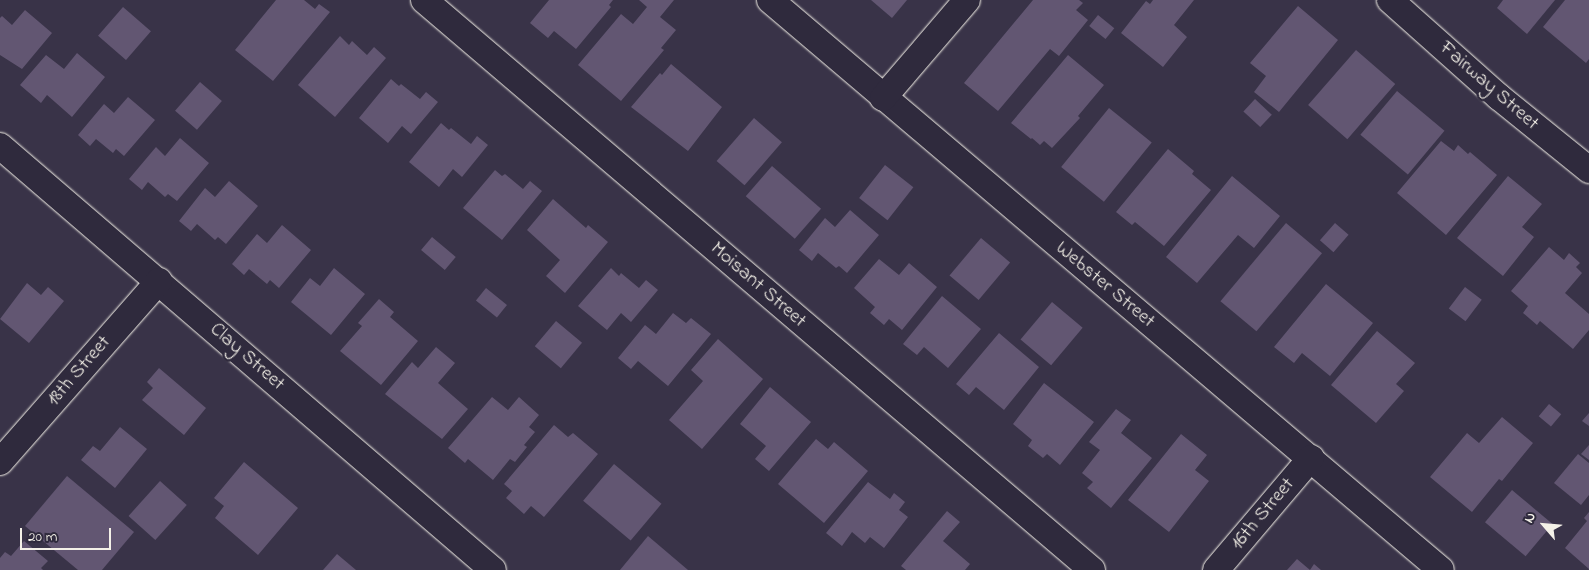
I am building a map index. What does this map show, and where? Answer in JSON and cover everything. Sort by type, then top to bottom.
[{"type":"street","name":"Moisant Street","points":[[424,0],[1092,570]]},
{"type":"street","name":"Webster Street","points":[[770,0],[883,98],[1311,458],[1441,570]]},
{"type":"street","points":[[883,98],[968,0]]},
{"type":"street","name":"Fairway Street","points":[[1390,0],[1499,97],[1589,170]]},
{"type":"street","name":"Clay Street","points":[[0,146],[493,570]]},
{"type":"street","name":"18th Street","points":[[0,462],[158,281]]},
{"type":"street","name":"16th Street","points":[[1216,570],[1311,458]]},
{"type":"building","points":[[276,0],[304,0],[315,9],[319,4],[330,12],[273,81],[235,50]]},
{"type":"building","points":[[549,0],[613,0],[609,5],[611,7],[576,49],[554,31],[548,38],[530,23]]},
{"type":"building","points":[[639,0],[674,0],[660,17],[676,30],[661,48],[664,50],[621,101],[578,65],[621,14],[633,24],[647,7]]},
{"type":"building","points":[[871,0],[907,0],[892,18]]},
{"type":"building","points":[[1033,0],[1079,0],[1083,3],[1076,10],[1088,20],[1059,56],[1050,49],[998,111],[964,83]]},
{"type":"building","points":[[1153,0],[1194,0],[1174,25],[1187,37],[1163,67],[1121,33],[1146,1],[1150,4]]},
{"type":"building","points":[[1503,0],[1555,0],[1527,34],[1497,8]]},
{"type":"building","points":[[1565,0],[1589,0],[1589,59],[1586,63],[1543,27]]},
{"type":"building","points":[[1298,6],[1338,40],[1279,112],[1254,92],[1266,76],[1250,63]]},
{"type":"building","points":[[123,7],[151,31],[126,60],[98,36]]},
{"type":"building","points":[[25,10],[52,33],[22,69],[0,55],[0,18],[2,16],[12,25]]},
{"type":"building","points":[[1098,15],[1114,28],[1106,39],[1089,26]]},
{"type":"building","points":[[340,36],[349,45],[352,41],[367,55],[374,47],[386,58],[335,117],[298,85]]},
{"type":"building","points":[[1356,50],[1395,84],[1347,139],[1308,105]]},
{"type":"building","points":[[77,53],[105,77],[72,117],[47,95],[41,103],[20,85],[46,55],[64,69]]},
{"type":"building","points":[[1068,55],[1104,85],[1078,116],[1080,118],[1052,148],[1044,141],[1040,145],[1011,123]]},
{"type":"building","points":[[671,64],[722,107],[688,151],[631,107],[660,73],[662,75]]},
{"type":"building","points":[[391,79],[399,86],[401,84],[420,99],[426,92],[438,102],[411,134],[402,126],[388,143],[359,118]]},
{"type":"building","points":[[200,82],[222,101],[197,130],[175,111]]},
{"type":"building","points":[[1397,91],[1444,131],[1408,175],[1360,135]]},
{"type":"building","points":[[128,97],[155,120],[124,156],[116,149],[113,153],[96,139],[90,146],[78,135],[104,104],[114,113]]},
{"type":"building","points":[[1255,99],[1272,115],[1260,127],[1243,111]]},
{"type":"building","points":[[1109,108],[1152,143],[1104,202],[1061,167]]},
{"type":"building","points":[[754,118],[782,142],[745,185],[717,161]]},
{"type":"building","points":[[441,123],[449,130],[451,128],[471,144],[477,136],[488,145],[462,177],[453,169],[439,187],[409,162]]},
{"type":"building","points":[[180,138],[209,163],[177,201],[168,194],[165,197],[148,182],[142,190],[129,179],[156,147],[165,156]]},
{"type":"building","points":[[1441,141],[1454,151],[1458,145],[1468,154],[1470,152],[1497,175],[1446,235],[1397,193]]},
{"type":"building","points":[[1168,149],[1194,171],[1192,174],[1211,190],[1164,246],[1135,222],[1132,225],[1116,212]]},
{"type":"building","points":[[885,165],[913,187],[888,220],[859,198]]},
{"type":"building","points":[[772,166],[821,209],[795,239],[746,196]]},
{"type":"building","points":[[495,170],[502,176],[505,174],[523,189],[530,181],[542,191],[502,240],[463,208]]},
{"type":"building","points":[[1232,176],[1280,216],[1254,248],[1238,235],[1197,283],[1166,257]]},
{"type":"building","points":[[1508,176],[1542,204],[1522,227],[1534,237],[1503,276],[1457,238]]},
{"type":"building","points":[[229,181],[258,206],[226,244],[218,237],[215,240],[197,224],[191,231],[179,221],[205,188],[215,197]]},
{"type":"building","points":[[553,199],[586,228],[588,225],[608,242],[565,293],[546,276],[560,260],[527,230]]},
{"type":"building","points":[[850,210],[879,235],[847,273],[839,266],[836,268],[818,253],[812,261],[799,250],[825,218],[835,227]]},
{"type":"building","points":[[1286,223],[1322,253],[1256,331],[1220,301]]},
{"type":"building","points":[[1335,223],[1349,235],[1333,252],[1320,240]]},
{"type":"building","points":[[282,225],[311,250],[279,288],[270,280],[267,284],[249,269],[244,275],[232,264],[257,234],[267,243]]},
{"type":"building","points":[[432,237],[456,257],[445,270],[421,250]]},
{"type":"building","points":[[981,238],[1010,262],[979,300],[950,276]]},
{"type":"building","points":[[1549,247],[1564,260],[1569,253],[1580,263],[1576,267],[1582,273],[1565,293],[1589,314],[1589,330],[1573,349],[1540,321],[1537,325],[1523,313],[1528,306],[1511,291]]},
{"type":"building","points":[[879,259],[899,275],[909,263],[937,287],[902,330],[889,319],[884,325],[870,313],[875,307],[854,288]]},
{"type":"building","points":[[334,268],[365,294],[331,335],[291,302],[310,278],[320,286]]},
{"type":"building","points":[[611,268],[619,276],[621,273],[639,288],[646,280],[658,290],[631,322],[621,313],[607,330],[578,306]]},
{"type":"building","points":[[27,283],[41,295],[48,287],[64,301],[29,343],[0,319]]},
{"type":"building","points":[[1326,284],[1373,323],[1330,376],[1302,353],[1294,363],[1274,347]]},
{"type":"building","points":[[1465,287],[1482,300],[1466,321],[1449,309]]},
{"type":"building","points":[[486,288],[507,305],[497,317],[476,300]]},
{"type":"building","points":[[942,296],[981,329],[948,368],[924,347],[917,355],[903,344]]},
{"type":"building","points":[[379,299],[394,312],[390,317],[418,341],[381,385],[340,351],[362,326],[358,323]]},
{"type":"building","points":[[1052,302],[1083,328],[1051,365],[1021,340]]},
{"type":"building","points":[[673,313],[686,323],[691,318],[711,334],[668,386],[638,361],[631,369],[618,358],[645,325],[656,334]]},
{"type":"building","points":[[556,321],[582,343],[561,368],[535,346]]},
{"type":"building","points":[[1377,331],[1415,363],[1396,384],[1404,391],[1376,423],[1331,385]]},
{"type":"building","points":[[999,333],[1039,367],[1004,410],[976,387],[969,395],[956,384]]},
{"type":"building","points":[[718,339],[763,379],[702,449],[669,420],[703,381],[691,370]]},
{"type":"building","points":[[436,347],[455,363],[438,383],[468,409],[442,439],[385,394],[412,362],[418,368]]},
{"type":"building","points":[[159,368],[206,408],[184,435],[142,400],[153,388],[147,382]]},
{"type":"building","points":[[1044,383],[1094,422],[1060,465],[1047,454],[1043,458],[1028,446],[1032,440],[1013,424]]},
{"type":"building","points":[[770,387],[811,422],[769,471],[755,459],[766,446],[740,424]]},
{"type":"building","points":[[492,397],[508,410],[519,397],[539,415],[529,427],[535,432],[524,445],[527,447],[515,462],[510,459],[493,480],[468,459],[465,463],[448,448]]},
{"type":"building","points":[[1549,404],[1561,414],[1551,427],[1539,416]]},
{"type":"building","points":[[1116,409],[1131,420],[1121,433],[1152,458],[1111,508],[1087,488],[1093,482],[1082,473],[1100,450],[1089,442]]},
{"type":"building","points":[[1589,413],[1589,426],[1582,421]]},
{"type":"building","points":[[1502,417],[1533,443],[1502,481],[1499,479],[1472,512],[1430,477],[1467,433],[1479,443]]},
{"type":"building","points":[[554,425],[568,437],[573,433],[598,454],[544,517],[531,506],[524,514],[506,498],[512,491],[504,484]]},
{"type":"building","points":[[120,427],[147,449],[115,488],[81,460],[93,446],[100,451]]},
{"type":"building","points":[[1181,434],[1207,455],[1195,470],[1209,481],[1169,532],[1128,500]]},
{"type":"building","points":[[816,439],[828,449],[834,442],[868,471],[824,523],[778,484]]},
{"type":"building","points":[[1589,445],[1589,460],[1581,454]]},
{"type":"building","points":[[1578,454],[1589,463],[1589,495],[1581,505],[1554,483]]},
{"type":"building","points":[[244,462],[298,508],[258,555],[215,518],[224,506],[214,498]]},
{"type":"building","points":[[614,464],[661,504],[631,541],[583,501]]},
{"type":"building","points":[[67,476],[134,532],[102,570],[78,570],[25,526]]},
{"type":"building","points":[[160,481],[187,505],[155,540],[129,516]]},
{"type":"building","points":[[868,482],[890,499],[894,493],[905,502],[899,510],[908,517],[884,548],[870,537],[865,543],[852,532],[842,546],[826,533]]},
{"type":"building","points":[[1512,490],[1553,524],[1526,556],[1485,522]]},
{"type":"building","points":[[947,511],[960,522],[943,541],[970,564],[965,570],[906,570],[901,566]]},
{"type":"building","points":[[1589,512],[1589,569],[1565,548],[1587,521],[1584,518]]},
{"type":"building","points":[[648,536],[688,570],[620,570]]},
{"type":"building","points":[[24,541],[48,561],[41,568],[43,570],[0,570],[0,558],[5,552],[11,556]]},
{"type":"building","points":[[337,554],[356,570],[323,570]]},
{"type":"building","points":[[1297,559],[1310,570],[1287,570]]},
{"type":"building","points":[[1314,564],[1321,570],[1310,570]]}]
